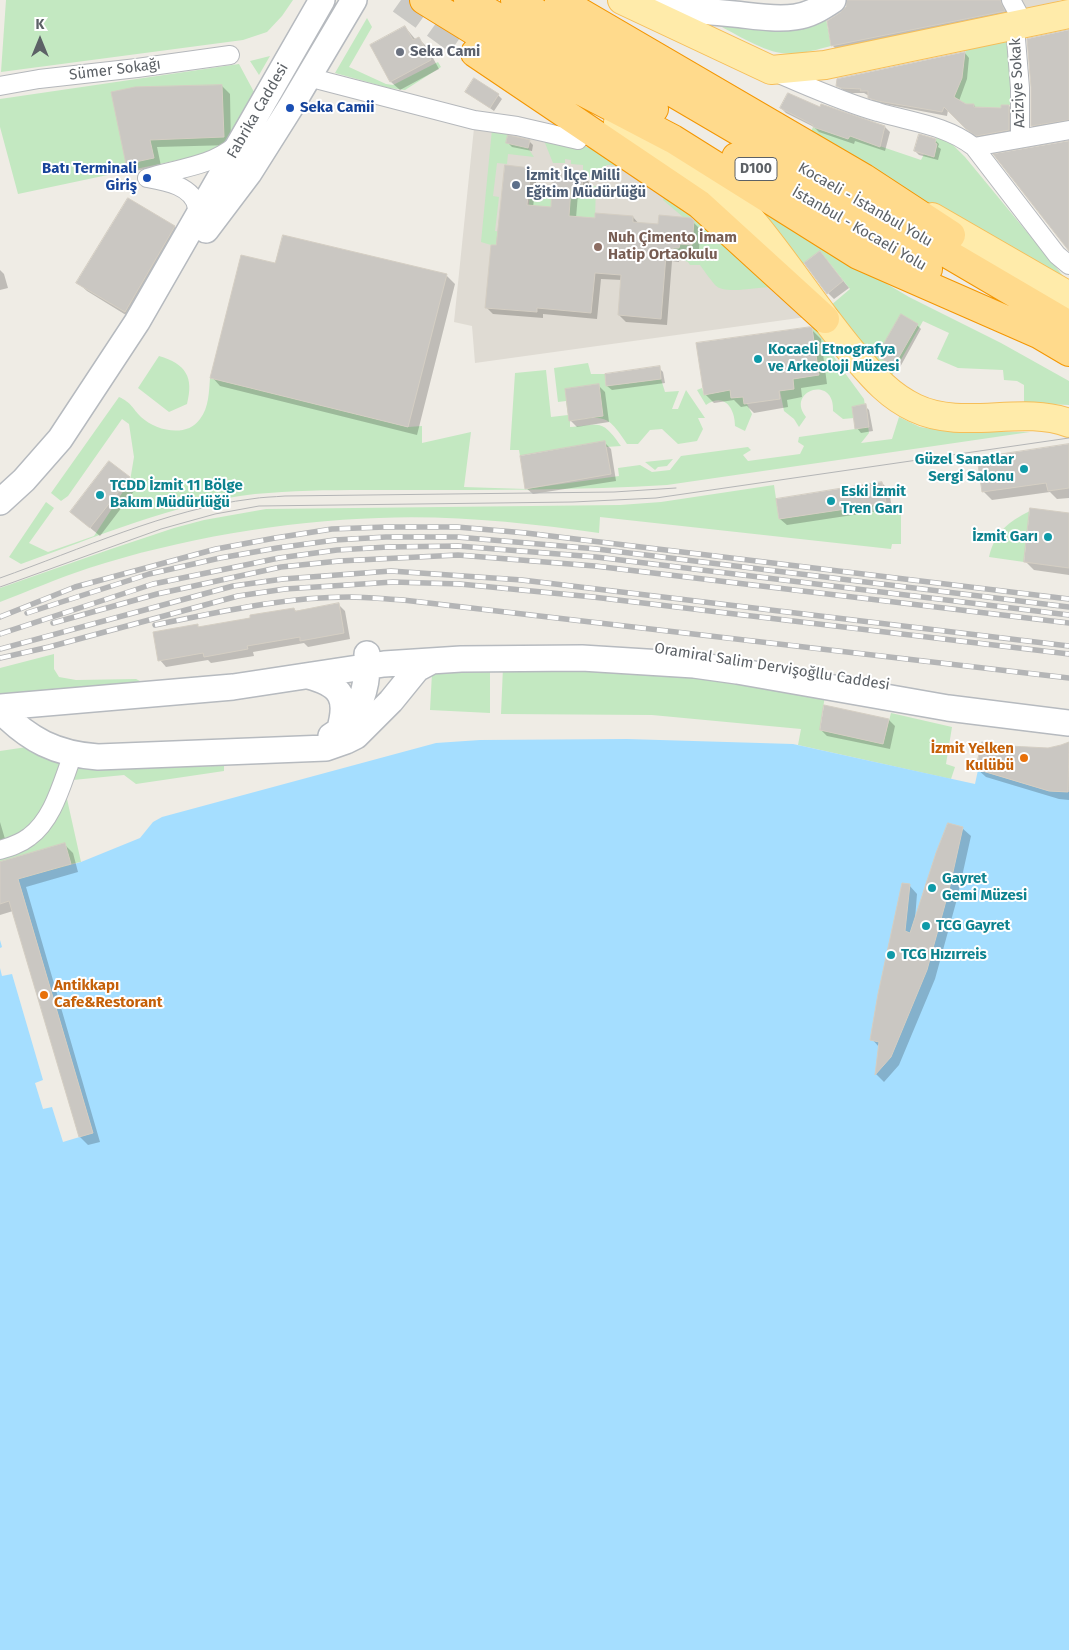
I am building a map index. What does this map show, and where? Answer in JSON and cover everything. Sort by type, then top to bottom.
[{"type":"highway","name":"İstanbul - Kocaeli Yolu","points":[[468,0],[1063,317],[1069,352]]},
{"type":"highway","name":"Kocaeli - İstanbul Yolu","points":[[516,0],[1063,317]]},
{"type":"highway","points":[[559,0],[864,178],[1063,317]]},
{"type":"highway","points":[[429,2],[520,59],[673,139],[858,255],[1063,317]]},
{"type":"highway","points":[[475,53],[699,204],[825,319]]},
{"type":"main road","name":"Fabrika Caddesi","points":[[137,322],[322,0]]},
{"type":"main road","points":[[0,502],[24,480],[60,438],[137,322],[167,285],[249,173],[354,0]]},
{"type":"main road","points":[[622,0],[771,70],[825,66],[1069,14]]},
{"type":"main road","points":[[631,0],[776,18],[796,17],[820,9],[833,0]]},
{"type":"main road","points":[[520,59],[718,187],[752,221],[825,319],[882,387],[917,409],[934,415],[959,418],[1042,418],[1069,423]]},
{"type":"main road","name":"Oramiral Salim Dervişoğllu Caddesi","points":[[375,659],[463,646],[554,644],[663,648],[737,658],[934,692],[1069,708]]},
{"type":"main road","name":"Oramiral Salim Dervişoğllu Caddesi","points":[[147,694],[244,673],[332,658],[432,661],[488,658],[582,658],[685,664],[737,671],[948,708],[1069,723]]},
{"type":"main road","points":[[0,709],[224,688],[308,676],[375,659]]},
{"type":"main road","points":[[375,659],[385,688],[382,710]]},
{"type":"main road","points":[[276,750],[329,738],[339,732],[357,711],[366,680],[375,659]]},
{"type":"main road","points":[[0,709],[34,739],[63,752],[82,756],[98,757],[326,748],[356,736],[382,710],[413,673],[432,661]]},
{"type":"main road","points":[[308,676],[324,680],[332,685],[340,694],[343,707],[339,732]]},
{"type":"street","points":[[1011,0],[1020,25]]},
{"type":"street","name":"Aziziye Sokak","points":[[1020,25],[1020,138]]},
{"type":"street","name":"Sümer Sokağı","points":[[0,86],[39,79],[230,56]]},
{"type":"street","points":[[771,70],[851,103],[945,130],[962,137],[974,147],[1052,248],[1069,265]]},
{"type":"street","points":[[308,77],[474,120],[517,126],[578,140]]},
{"type":"street","points":[[974,147],[1069,130]]},
{"type":"street","points":[[195,222],[197,208],[194,199],[188,193],[180,186],[172,183],[147,178],[167,171],[207,163],[226,153],[239,143]]},
{"type":"street","points":[[0,850],[18,844],[36,831],[51,809],[69,765]]},
{"type":"shaded area","points":[[1019,0],[1061,0],[1025,11]]},
{"type":"shaded area","name":"Nuh Çimento İmam Hatip Ortaokulu","points":[[474,128],[565,141],[587,147],[647,175],[806,317],[475,363],[472,326],[454,322]]},
{"type":"green space","points":[[6,0],[293,0],[282,16],[267,32],[243,40],[1,72]]},
{"type":"green space","points":[[825,13],[831,46],[793,54],[764,48],[712,22]]},
{"type":"green space","points":[[367,18],[372,27],[349,67],[386,84],[393,85],[438,62],[441,67],[405,90],[389,88],[335,73]]},
{"type":"green space","points":[[1013,40],[1014,105],[1001,105],[1001,108],[974,107],[972,104],[966,104],[954,97],[962,74],[966,48]]},
{"type":"green space","points":[[270,56],[259,75],[250,61]]},
{"type":"green space","points":[[239,64],[254,92],[231,136],[216,152],[18,194],[0,127],[0,99]]},
{"type":"green space","points":[[813,127],[848,139],[850,136],[921,160],[924,154],[934,157],[937,134],[951,143],[965,157],[1069,283],[1069,286],[809,136]]},
{"type":"green space","points":[[492,129],[509,131],[507,143],[528,148],[534,157],[508,154],[507,164],[497,163],[493,196],[499,197],[495,231],[522,235],[520,248],[481,242]]},
{"type":"green space","points":[[543,138],[565,141],[608,153],[648,184],[613,165],[606,165],[605,180],[583,176],[583,165],[571,164],[571,160],[565,159],[565,163],[553,163]]},
{"type":"green space","points":[[531,185],[582,189],[582,185],[596,186],[595,218],[569,216],[570,209],[535,206],[528,215]]},
{"type":"green space","points":[[666,190],[771,287],[733,290],[719,288],[700,265],[690,265],[688,262],[673,256],[673,248],[679,248],[680,244],[692,245],[694,218],[683,217],[663,200]]},
{"type":"green space","points":[[753,205],[909,297],[1001,343],[1069,381],[1069,405],[1024,403],[1024,385],[1017,381],[1004,380],[1003,370],[958,368],[937,359],[949,333],[923,321],[890,379],[830,306],[850,289],[820,251],[799,267]]},
{"type":"green space","points":[[812,326],[814,326],[864,399],[869,433],[861,443],[892,439],[899,417],[920,427],[945,431],[1030,432],[667,485],[602,488],[537,489],[350,490],[255,494],[225,498],[165,513],[21,564],[9,557],[46,502],[54,508],[29,543],[48,552],[94,536],[130,481],[134,457],[129,424],[122,419],[68,496],[61,501],[51,493],[119,397],[147,422],[155,426],[171,430],[187,429],[194,425],[203,415],[207,405],[210,378],[408,427],[422,426],[422,443],[471,432],[464,487],[525,489],[619,476],[618,468],[640,465],[652,472],[670,470],[681,456],[748,447],[751,450],[743,455],[748,461],[800,454],[804,446],[798,442],[799,437],[855,429],[854,418],[843,419],[833,411],[832,400],[827,393],[820,390],[812,390],[802,400],[801,408],[806,417],[799,427],[794,419],[784,411],[780,391],[746,396],[747,404],[752,414],[745,431],[735,426],[733,413],[727,404],[718,400],[706,405],[697,390],[702,388],[704,395],[730,390],[731,398],[743,397],[743,395],[794,389],[793,379],[819,375]]},
{"type":"green space","points":[[159,356],[176,363],[186,373],[188,379],[189,395],[187,404],[169,412],[138,388]]},
{"type":"green space","points":[[588,363],[591,374],[605,374],[606,386],[661,379],[665,392],[679,391],[672,409],[678,409],[686,390],[705,418],[698,418],[703,429],[697,441],[678,444],[662,429],[650,430],[638,444],[627,444],[609,422],[604,419],[591,418],[570,421],[570,427],[600,425],[609,431],[621,446],[606,447],[605,442],[520,456],[519,450],[510,450],[515,373],[546,370],[551,417],[568,415],[566,401],[558,402],[554,368]]},
{"type":"green space","points":[[673,459],[667,466],[658,467],[655,470],[645,462]]},
{"type":"green space","points":[[774,485],[779,519],[886,503],[901,511],[901,544],[892,544],[891,549],[600,517],[599,533],[517,523],[462,519],[407,517],[343,520],[269,527],[159,548],[77,572],[0,602],[0,588],[111,549],[204,520],[266,509],[620,505],[661,502]]},
{"type":"green space","points":[[1030,511],[1024,562],[989,557],[999,534],[1015,519]]},
{"type":"green space","points":[[54,654],[54,669],[59,677],[76,680],[136,679],[146,684],[0,699],[0,668]]},
{"type":"green space","points":[[503,667],[655,671],[825,695],[820,730],[883,744],[891,713],[952,727],[946,764],[955,767],[951,779],[798,745],[801,729],[652,715],[501,714]]},
{"type":"green space","points":[[490,668],[490,713],[430,710],[432,673]]},
{"type":"green space","points":[[27,747],[112,768],[224,766],[224,771],[136,784],[124,775],[73,780],[65,790],[81,862],[71,864],[0,894],[0,751]]},
{"type":"water","points":[[627,739],[793,744],[975,784],[978,770],[1049,791],[1069,792],[1069,1650],[0,1650],[0,904],[18,879],[81,862],[140,838],[153,822],[162,817],[436,743],[480,740]]},
{"type":"pier","points":[[21,888],[93,1133],[63,1142],[52,1107],[43,1109],[35,1083],[43,1080],[12,974],[2,976],[0,968],[0,948],[2,947],[0,940],[0,904]]},
{"type":"building","points":[[847,0],[1000,0],[1005,11],[831,46],[827,21],[846,7]]},
{"type":"building","name":"Seka Cami","points":[[405,26],[413,40],[419,37],[431,60],[390,82],[370,45]]},
{"type":"building","points":[[1069,30],[1069,120],[1031,126],[1031,87],[1027,39]]},
{"type":"building","points":[[965,52],[962,78],[954,97],[966,104],[974,104],[974,107],[1001,108],[1001,105],[1009,105],[1009,130],[976,136],[966,129],[944,107],[942,112],[878,101],[868,98],[868,91],[836,86],[837,79]]},
{"type":"building","points":[[474,78],[499,94],[490,108],[465,92]]},
{"type":"building","points":[[222,85],[224,137],[150,140],[154,158],[126,164],[111,92],[135,87]]},
{"type":"building","points":[[788,93],[820,107],[821,104],[885,126],[880,147],[850,136],[848,139],[813,127],[813,125],[780,108]]},
{"type":"building","points":[[919,134],[936,139],[935,143],[937,144],[934,157],[914,151]]},
{"type":"building","points":[[508,135],[530,140],[528,148],[506,143]]},
{"type":"building","points":[[1069,141],[1069,251],[993,154]]},
{"type":"building","points":[[505,165],[531,168],[527,205],[551,207],[553,170],[583,174],[582,189],[571,188],[569,216],[595,218],[595,213],[633,216],[633,222],[658,224],[659,215],[691,218],[694,221],[692,245],[680,244],[679,248],[673,248],[673,256],[666,255],[661,319],[618,315],[621,275],[595,273],[591,313],[537,308],[537,312],[485,308],[491,245],[496,245]]},
{"type":"building","points":[[128,198],[175,226],[125,312],[76,283]]},
{"type":"building","points":[[283,235],[447,274],[408,427],[210,378],[241,255],[275,263]]},
{"type":"building","points":[[820,251],[843,281],[827,294],[804,263]]},
{"type":"building","points":[[901,314],[918,324],[894,366],[877,356]]},
{"type":"building","name":"Kocaeli Etnografya ve Arkeoloji Müzesi","points":[[812,328],[819,375],[793,379],[794,389],[779,391],[780,399],[744,404],[743,397],[731,398],[730,390],[704,395],[696,343]]},
{"type":"building","points":[[660,366],[661,379],[606,386],[605,374]]},
{"type":"building","points":[[599,384],[603,416],[569,421],[565,389]]},
{"type":"building","points":[[866,404],[869,427],[855,429],[852,407]]},
{"type":"building","points":[[605,441],[611,474],[525,489],[520,456]]},
{"type":"building","name":"Güzel Sanatlar Sergi Salonu","points":[[1069,444],[1069,488],[1048,491],[1046,483],[982,492],[977,458]]},
{"type":"building","name":"TCDD İzmit 11 Bölge Bakım Müdürlüğü","points":[[109,461],[130,477],[90,528],[70,512]]},
{"type":"building","name":"Eski İzmit Tren Garı","points":[[882,482],[886,503],[779,519],[776,499]]},
{"type":"building","name":"İzmit Garı","points":[[1030,508],[1069,513],[1069,568],[1024,562]]},
{"type":"building","points":[[339,603],[344,633],[300,641],[300,637],[247,646],[248,649],[204,657],[203,653],[158,661],[153,632],[198,624],[198,627],[250,618],[250,615],[294,608],[295,611]]},
{"type":"building","points":[[824,705],[889,719],[883,744],[820,730]]},
{"type":"building","name":"İzmit Yelken Kulübü","points":[[982,742],[1009,746],[1048,748],[1069,742],[1068,792],[1049,791],[976,769]]},
{"type":"building","name":"TCG Gayret","points":[[948,823],[963,827],[949,890],[927,970],[891,1057],[875,1075],[879,1042],[870,1040],[902,883],[910,884],[905,931],[910,933],[936,853]]},
{"type":"building","points":[[65,843],[71,864],[18,879],[93,1133],[79,1137],[9,901],[0,904],[0,862]]},
{"type":"tunnel","points":[[401,0],[475,53]]},
{"type":"tram line","points":[[0,587],[161,529],[215,514],[259,506],[573,502],[656,498],[1069,438]]},
{"type":"tram line","points":[[0,578],[156,521],[220,504],[255,498],[614,492],[676,488]]},
{"type":"railway","points":[[0,617],[75,587],[216,549],[332,529],[385,527],[457,527],[526,533],[1069,599]]},
{"type":"railway","points":[[27,613],[149,574],[220,558],[335,540],[386,537],[457,537],[597,549],[1069,607]]},
{"type":"railway","points":[[0,634],[153,584],[279,558],[337,550],[388,547],[458,546],[596,557],[1069,615]]},
{"type":"railway","points":[[53,623],[157,594],[281,567],[339,561],[458,555],[595,566],[1069,623]]},
{"type":"railway","points":[[0,649],[233,586],[283,579],[391,571],[522,580],[1069,646]]},
{"type":"railway","points":[[0,658],[49,647],[238,596],[285,589],[393,582],[460,584],[593,597],[1069,654]]},
{"type":"railway","points":[[155,625],[276,602],[325,598],[369,598],[403,600],[1069,678]]},
{"type":"place","name":"Seka Cami","points":[[400,52]]},
{"type":"place","name":"Seka Camii","points":[[290,108]]},
{"type":"place","name":"Batı Terminali Giriş","points":[[147,178]]},
{"type":"place","name":"İzmit İlçe Milli Eğitim Müdürlüğü","points":[[516,185]]},
{"type":"place","name":"Nuh Çimento İmam Hatip Ortaokulu","points":[[598,247]]},
{"type":"place","name":"Kocaeli Etnografya ve Arkeoloji Müzesi","points":[[758,359]]},
{"type":"place","name":"Güzel Sanatlar Sergi Salonu","points":[[1024,469]]},
{"type":"place","name":"TCDD İzmit 11 Bölge Bakım Müdürlüğü","points":[[100,495]]},
{"type":"place","name":"Eski İzmit Tren Garı","points":[[831,501]]},
{"type":"place","name":"İzmit Garı","points":[[1048,537]]},
{"type":"place","name":"İzmit Yelken Kulübü","points":[[1024,758]]},
{"type":"place","name":"Gayret Gemi Müzesi","points":[[932,888]]},
{"type":"place","name":"TCG Gayret","points":[[926,926]]},
{"type":"place","name":"TCG Hızırreis","points":[[891,955]]},
{"type":"place","name":"Antikkapı Cafe&Restorant","points":[[44,995]]}]
